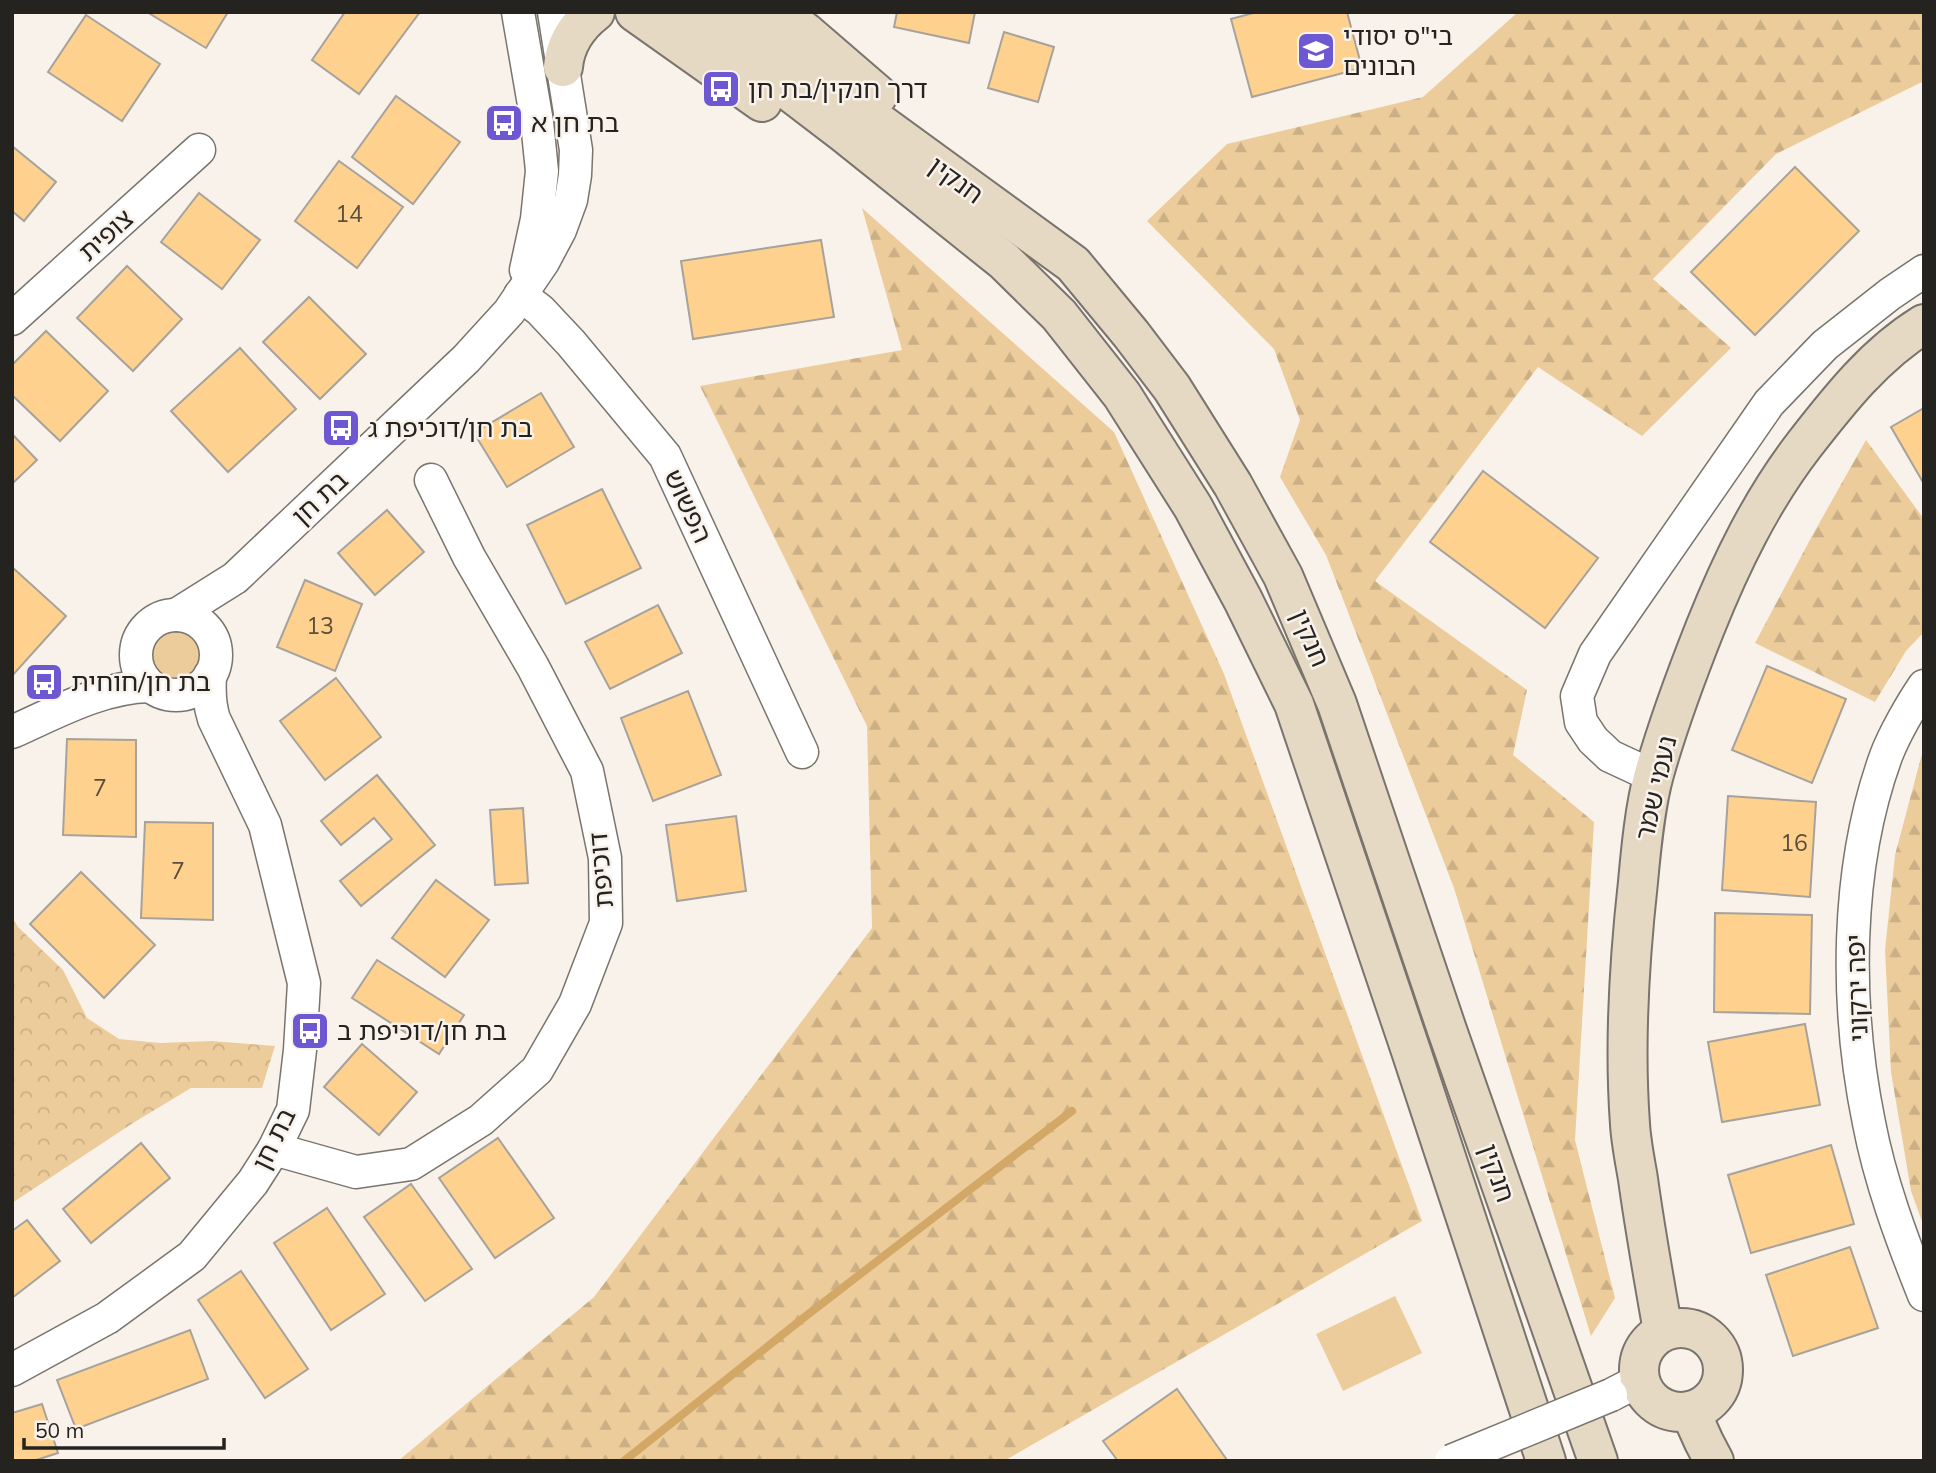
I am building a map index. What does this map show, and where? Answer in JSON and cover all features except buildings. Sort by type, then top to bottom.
[{"type":"main road","points":[[563,67],[566,48],[571,38],[596,12]]},
{"type":"main road","name":"חנקין","points":[[686,12],[844,133],[1004,261],[1059,315],[1122,395],[1193,507],[1294,704],[1546,1461]]},
{"type":"main road","name":"חנקין","points":[[727,12],[1073,264],[1131,334],[1171,388],[1233,485],[1283,576],[1337,704],[1447,1030],[1598,1461]]},
{"type":"main road","points":[[779,12],[1073,264]]},
{"type":"main road","points":[[636,15],[829,149],[1004,261]]},
{"type":"main road","name":"נעמי שמר","points":[[1663,1331],[1630,1126],[1627,1030],[1630,946],[1653,776],[1689,667],[1723,583],[1755,518],[1787,467],[1847,392],[1895,345],[1924,324]]},
{"type":"main road","points":[[1691,1329],[1704,1334],[1714,1344],[1723,1370],[1714,1396],[1703,1406],[1680,1412],[1660,1405],[1644,1390],[1626,1388],[1639,1369],[1646,1346],[1663,1331],[1691,1329]]},
{"type":"main road","points":[[1690,1411],[1714,1461]]},
{"type":"street","name":"בת חן","points":[[518,12],[537,122],[542,171],[537,219],[520,295]]},
{"type":"street","name":"בת חן","points":[[176,615],[236,578],[486,339],[509,312],[543,262],[560,230],[571,200],[576,150],[554,12]]},
{"type":"street","name":"צופית","points":[[12,319],[200,150]]},
{"type":"street","points":[[1653,776],[1610,756],[1592,740],[1581,722],[1577,696],[1595,654],[1769,403],[1825,345],[1924,271]]},
{"type":"street","name":"הפשוש","points":[[520,295],[540,310],[571,343],[665,456],[802,752]]},
{"type":"street","points":[[486,339],[500,330],[530,329],[571,343]]},
{"type":"street","name":"דוכיפת","points":[[274,1149],[356,1172],[411,1164],[481,1120],[537,1070],[575,1004],[606,923],[606,858],[587,771],[533,667],[469,557],[430,480]]},
{"type":"street","name":"בת חן","points":[[211,635],[220,606],[236,578]]},
{"type":"street","points":[[12,732],[90,697],[116,689],[190,693],[202,686],[215,663],[215,648],[211,635],[202,625],[190,618],[176,615],[162,618],[150,625],[122,666],[90,697]]},
{"type":"street","points":[[136,648],[136,662],[141,675],[163,691],[200,708],[214,719]]},
{"type":"street","name":"בת חן","points":[[12,1370],[107,1318],[192,1256],[253,1182],[274,1149],[293,1110],[304,983],[265,825],[214,719],[209,697],[210,675]]},
{"type":"street","name":"יפה ירקוני","points":[[1924,686],[1887,754],[1868,813],[1856,890],[1853,966],[1857,1043],[1869,1124],[1888,1193],[1924,1295]]},
{"type":"street","points":[[1451,1461],[1626,1388]]},
{"type":"green space","points":[[1518,12],[1924,12],[1924,81],[1776,154],[1653,279],[1731,348],[1642,436],[1538,367],[1375,581],[1527,690],[1513,755],[1594,822],[1575,1140],[1615,1298],[1591,1336],[1454,888],[1326,555],[1280,477],[1300,420],[1274,349],[1147,221],[1227,144],[1423,97]]},
{"type":"green space","points":[[862,208],[1114,432],[1224,674],[1422,1221],[1004,1461],[398,1461],[594,1297],[872,928],[867,726],[700,386],[902,350]]},
{"type":"green space","points":[[1866,440],[1924,519],[1924,632],[1906,651],[1875,702],[1755,643]]},
{"type":"green space","points":[[174,630],[184,632],[192,638],[198,646],[198,666],[192,674],[184,680],[174,682],[164,680],[156,674],[150,666],[148,656],[150,646],[156,638],[164,632]]},
{"type":"green space","points":[[1923,750],[1924,1227],[1911,1191],[1891,1072],[1885,950],[1895,855]]},
{"type":"green space","points":[[12,917],[18,927],[63,970],[87,1018],[119,1039],[160,1043],[211,1041],[275,1046],[262,1088],[191,1088],[12,1203]]},
{"type":"green space","points":[[1395,1296],[1422,1353],[1343,1391],[1316,1334]]},
{"type":"waterway","points":[[624,1461],[802,1319],[1072,1111]]},
{"type":"place","name":"בי\"ס יסודי הבונים","points":[[1316,51]]},
{"type":"place","name":"דרך חנקין/בת חן","points":[[721,89]]},
{"type":"place","name":"בת חן א","points":[[504,123]]},
{"type":"place","name":"בת חן/דוכיפת ג","points":[[341,428]]},
{"type":"place","name":"בת חן/חוחית","points":[[44,682]]},
{"type":"place","name":"בת חן/דוכיפת ב","points":[[310,1031]]}]
